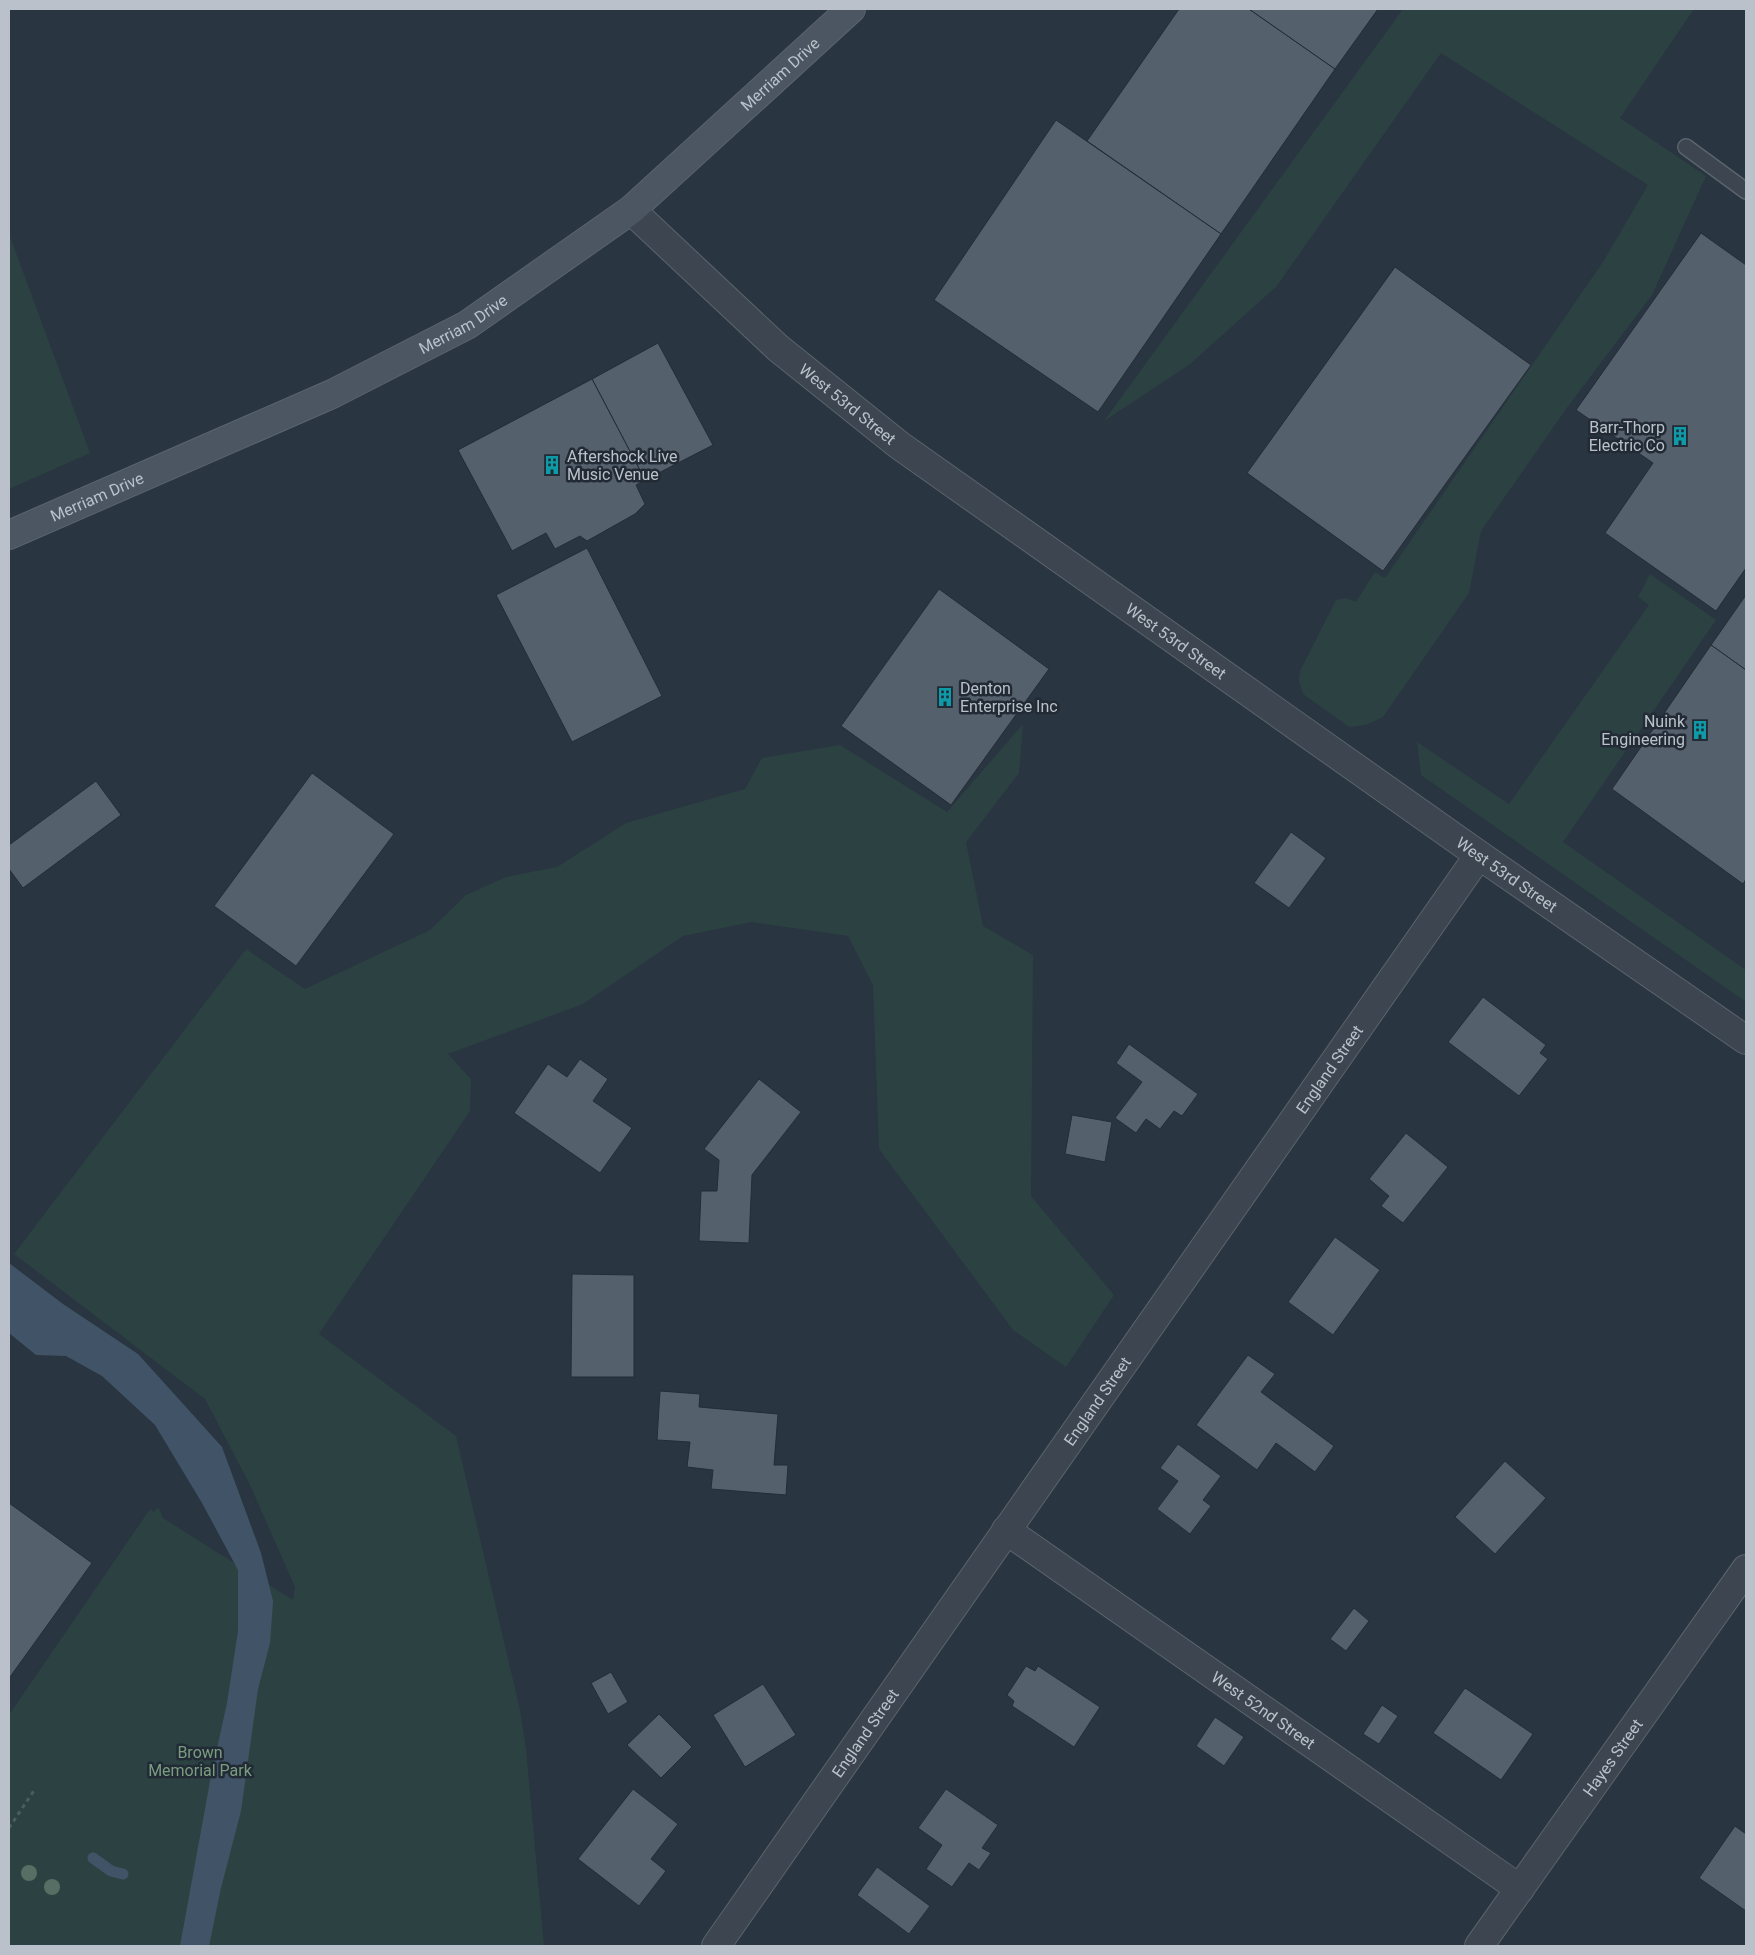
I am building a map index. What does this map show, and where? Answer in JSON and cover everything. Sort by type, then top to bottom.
[{"type":"main road","name":"Merriam Drive","points":[[9,535],[332,394],[467,325],[631,210],[851,9]]},
{"type":"street","name":"West 53rd Street","points":[[631,210],[778,348],[898,445],[1478,855],[1746,1040]]},
{"type":"street","name":"England Street","points":[[716,1946],[1478,855]]},
{"type":"street","name":"West 52nd Street","points":[[1006,1530],[1520,1889]]},
{"type":"street","name":"Hayes Street","points":[[1479,1946],[1746,1569]]},
{"type":"lane","points":[[1686,147],[1746,191]]},
{"type":"path","points":[[9,1828],[35,1789]]},
{"type":"green space","points":[[1403,9],[1694,9],[1620,118],[1706,176],[1652,295],[1566,409],[1481,531],[1469,593],[1383,717],[1366,725],[1349,727],[1303,694],[1299,681],[1300,671],[1336,600],[1346,598],[1356,602],[1375,572],[1385,578],[1603,262],[1648,185],[1441,53],[1276,287],[1189,365],[1104,421]]},
{"type":"green space","points":[[9,234],[90,453],[9,489]]},
{"type":"green space","points":[[1650,574],[1716,620],[1563,842],[1746,970],[1746,1002],[1421,775],[1417,742],[1509,804],[1649,605],[1638,597]]},
{"type":"green space","name":"Brown Memorial Park","points":[[1023,724],[1019,773],[966,842],[983,926],[1033,955],[1031,1196],[1114,1295],[1066,1367],[1013,1330],[879,1149],[873,985],[848,936],[752,922],[683,936],[583,1004],[448,1054],[471,1079],[470,1111],[319,1334],[456,1436],[520,1710],[526,1749],[544,1946],[9,1946],[9,1715],[150,1509],[154,1512],[158,1507],[163,1518],[293,1600],[295,1587],[250,1485],[205,1399],[14,1254],[246,949],[305,989],[430,930],[466,895],[506,877],[557,867],[626,823],[745,789],[762,758],[840,745],[947,812]]},
{"type":"water","points":[[9,1263],[63,1304],[138,1354],[222,1447],[261,1553],[273,1601],[270,1643],[258,1689],[241,1811],[221,1888],[209,1946],[180,1946],[211,1776],[227,1703],[238,1631],[238,1570],[202,1503],[155,1425],[102,1376],[66,1356],[36,1355],[9,1333]]},
{"type":"building","points":[[1179,9],[1249,9],[1335,69],[1221,234],[1087,141]]},
{"type":"building","points":[[1249,9],[1378,9],[1335,69]]},
{"type":"building","points":[[1056,120],[1221,234],[1098,412],[934,300]]},
{"type":"building","name":"Barr-Thorp Electric Co","points":[[1701,233],[1746,265],[1746,568],[1716,611],[1605,533],[1653,463],[1576,410]]},
{"type":"building","points":[[1395,267],[1531,365],[1383,571],[1247,473]]},
{"type":"building","points":[[658,343],[713,445],[645,480],[592,379]]},
{"type":"building","name":"Aftershock Live Music Venue","points":[[592,379],[645,480],[636,485],[645,504],[635,514],[587,541],[580,536],[555,549],[546,533],[512,551],[458,450]]},
{"type":"building","points":[[587,548],[662,696],[572,742],[496,595]]},
{"type":"building","name":"Denton Enterprise Inc","points":[[939,589],[1049,669],[951,805],[841,726]]},
{"type":"building","points":[[1746,595],[1746,670],[1711,645]]},
{"type":"building","name":"Nuink Engineering","points":[[1711,645],[1746,670],[1746,879],[1743,884],[1612,789]]},
{"type":"building","points":[[312,773],[394,834],[296,966],[214,906]]},
{"type":"building","points":[[96,781],[121,815],[23,888],[9,869],[9,845]]},
{"type":"building","points":[[1291,832],[1326,858],[1289,908],[1254,883]]},
{"type":"building","points":[[1483,997],[1546,1045],[1540,1053],[1548,1059],[1519,1096],[1448,1042]]},
{"type":"building","points":[[1129,1044],[1198,1094],[1182,1116],[1174,1111],[1160,1129],[1146,1119],[1136,1133],[1115,1118],[1142,1082],[1116,1063]]},
{"type":"building","points":[[580,1059],[608,1079],[593,1101],[632,1128],[600,1173],[514,1113],[548,1064],[567,1077]]},
{"type":"building","points":[[759,1079],[801,1112],[752,1175],[749,1243],[699,1241],[701,1191],[717,1191],[719,1160],[704,1149]]},
{"type":"building","points":[[1072,1115],[1112,1122],[1105,1162],[1065,1154]]},
{"type":"building","points":[[1406,1133],[1448,1167],[1403,1223],[1381,1206],[1389,1196],[1369,1179]]},
{"type":"building","points":[[1335,1237],[1380,1270],[1333,1335],[1288,1302]]},
{"type":"building","points":[[572,1274],[634,1275],[634,1377],[571,1377]]},
{"type":"building","points":[[1248,1355],[1275,1374],[1261,1392],[1334,1446],[1315,1472],[1276,1443],[1257,1470],[1196,1425]]},
{"type":"building","points":[[660,1391],[700,1394],[699,1407],[778,1414],[774,1465],[788,1465],[786,1495],[711,1489],[713,1470],[687,1467],[690,1442],[657,1440]]},
{"type":"building","points":[[1178,1444],[1221,1476],[1203,1500],[1211,1506],[1190,1534],[1157,1509],[1178,1481],[1160,1468]]},
{"type":"building","points":[[1505,1461],[1546,1498],[1495,1554],[1455,1517]]},
{"type":"building","points":[[9,1503],[92,1563],[10,1677],[9,1676]]},
{"type":"building","points":[[1354,1608],[1369,1621],[1346,1651],[1330,1639]]},
{"type":"building","points":[[1026,1666],[1035,1671],[1038,1666],[1100,1707],[1074,1747],[1012,1706],[1014,1701],[1007,1695]]},
{"type":"building","points":[[611,1672],[628,1702],[608,1714],[591,1683]]},
{"type":"building","points":[[763,1684],[796,1735],[745,1767],[713,1715]]},
{"type":"building","points":[[1465,1688],[1533,1734],[1501,1780],[1433,1733]]},
{"type":"building","points":[[1382,1705],[1398,1716],[1379,1744],[1363,1734]]},
{"type":"building","points":[[659,1714],[692,1747],[661,1778],[627,1745]]},
{"type":"building","points":[[1215,1717],[1244,1737],[1224,1766],[1196,1746]]},
{"type":"building","points":[[633,1789],[678,1824],[651,1859],[666,1871],[639,1906],[578,1859]]},
{"type":"building","points":[[946,1789],[998,1825],[982,1848],[991,1853],[979,1870],[969,1863],[952,1887],[926,1869],[942,1845],[918,1828]]},
{"type":"building","points":[[1735,1826],[1746,1834],[1746,1911],[1699,1878]]},
{"type":"building","points":[[877,1867],[930,1906],[909,1934],[857,1895]]},
{"type":"waterway","points":[[93,1858],[111,1871],[123,1874]]},
{"type":"place","name":"Barr-Thorp Electric Co","points":[[1680,436]]},
{"type":"place","name":"Aftershock Live Music Venue","points":[[552,465]]},
{"type":"place","name":"Denton Enterprise Inc","points":[[945,697]]},
{"type":"place","name":"Nuink Engineering","points":[[1700,730]]}]
